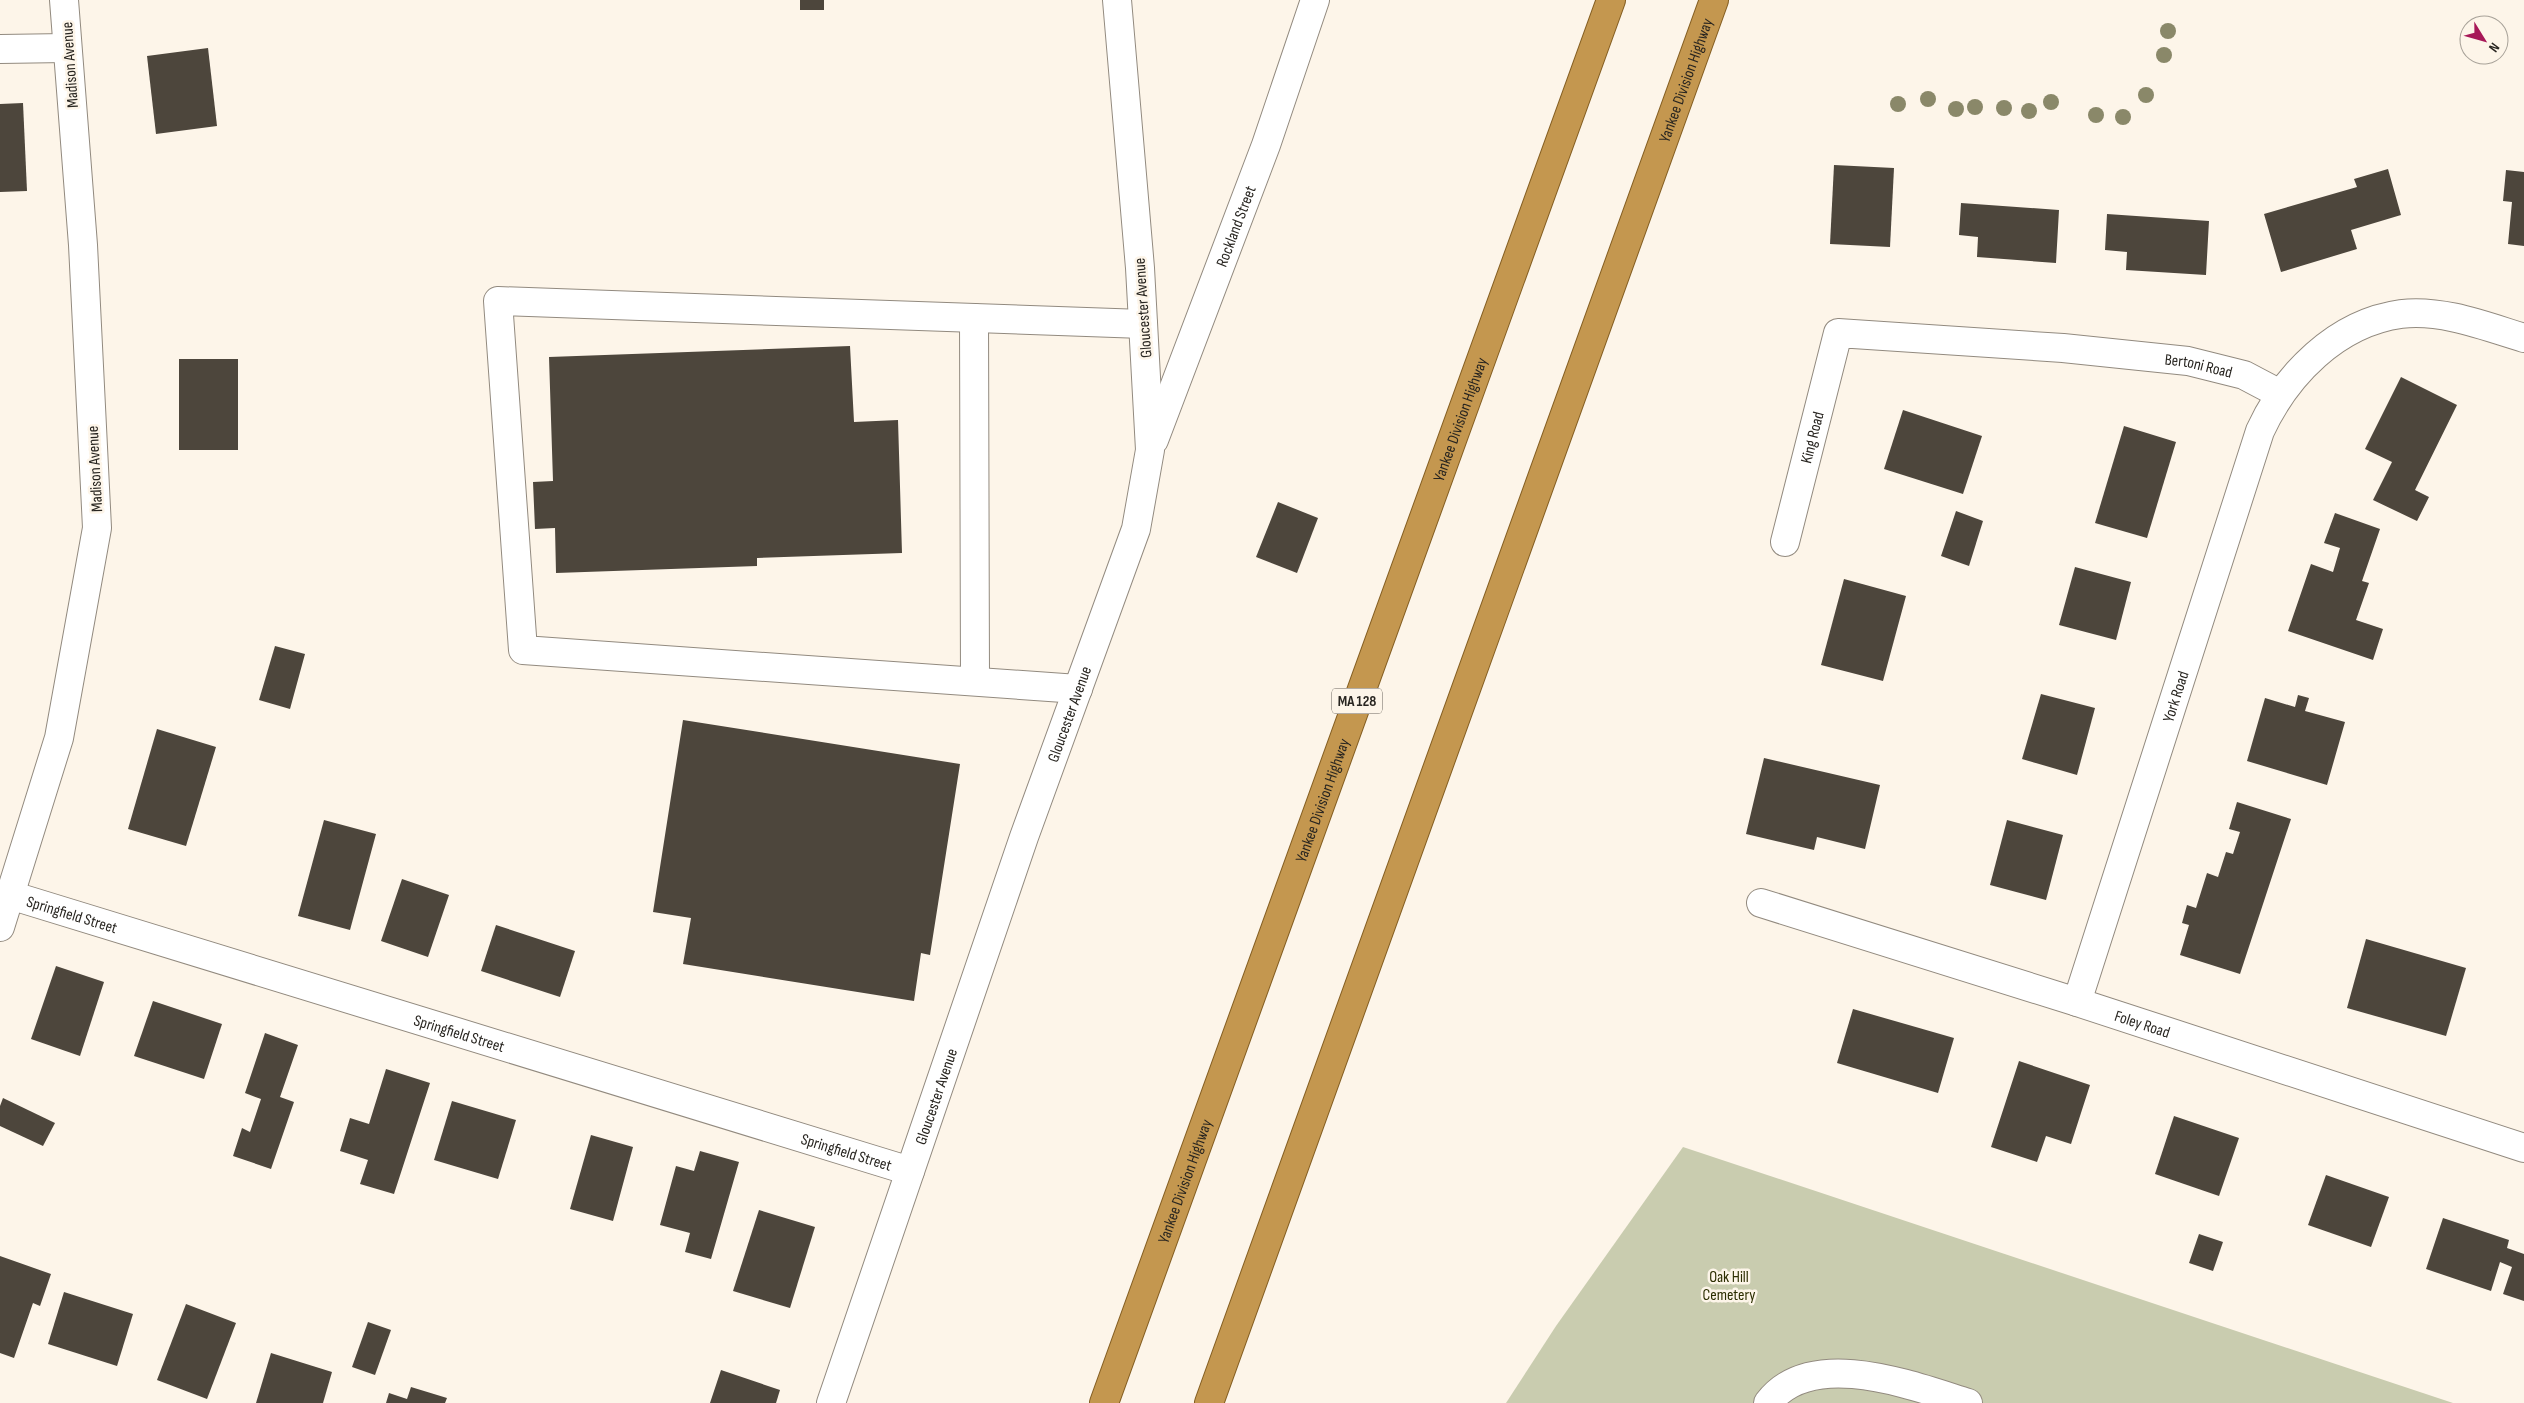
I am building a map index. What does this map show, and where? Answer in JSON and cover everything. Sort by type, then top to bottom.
[{"type":"highway","name":"Yankee Division Highway","points":[[1104,1403],[1611,0]]},
{"type":"highway","name":"Yankee Division Highway","points":[[1209,1403],[1714,0]]},
{"type":"street","name":"Madison Avenue","points":[[0,927],[59,738],[97,528],[83,245],[66,48],[64,0]]},
{"type":"street","name":"Gloucester Avenue","points":[[831,1403],[1024,837],[1136,530],[1150,450],[1143,324],[1117,0]]},
{"type":"street","name":"Rockland Street","points":[[1150,450],[1266,145],[1315,0]]},
{"type":"street","points":[[0,49],[66,48]]},
{"type":"street","points":[[1078,689],[975,680],[522,650],[498,301],[1143,324]]},
{"type":"street","points":[[2280,394],[2310,360],[2333,341],[2360,325],[2402,314],[2430,315],[2464,320],[2524,338]]},
{"type":"street","points":[[974,318],[975,680]]},
{"type":"street","name":"Bertoni Road","points":[[1838,333],[2063,348],[2188,361],[2244,374],[2280,394]]},
{"type":"street","name":"King Road","points":[[1785,542],[1838,333]]},
{"type":"street","name":"York Road","points":[[2077,1002],[2260,432],[2280,394]]},
{"type":"street","name":"Springfield Street","points":[[10,895],[910,1172]]},
{"type":"street","name":"Foley Road","points":[[1761,903],[2077,1002],[2524,1148]]},
{"type":"street","points":[[1768,1403],[1789,1383],[1803,1378],[1840,1374],[1894,1381],[1968,1403]]},
{"type":"green space","name":"Oak Hill Cemetery","points":[[1683,1147],[2453,1403],[1506,1403],[1556,1326]]},
{"type":"building","points":[[800,0],[824,0],[824,10],[800,10]]},
{"type":"building","points":[[208,48],[217,126],[156,134],[147,56]]},
{"type":"building","points":[[23,103],[27,191],[0,192],[0,104]]},
{"type":"building","points":[[1834,165],[1894,168],[1890,247],[1830,244]]},
{"type":"building","points":[[2388,169],[2401,215],[2351,230],[2357,249],[2281,272],[2264,214],[2357,187],[2354,179]]},
{"type":"building","points":[[2506,170],[2524,172],[2524,246],[2508,244],[2512,202],[2503,201]]},
{"type":"building","points":[[1961,203],[2059,210],[2056,263],[1977,257],[1978,237],[1959,235]]},
{"type":"building","points":[[2107,214],[2209,221],[2206,275],[2126,270],[2127,252],[2105,250]]},
{"type":"building","points":[[850,346],[854,422],[898,420],[902,553],[757,558],[757,566],[556,573],[555,528],[535,529],[533,482],[553,481],[549,357]]},
{"type":"building","points":[[179,359],[238,359],[238,450],[179,450]]},
{"type":"building","points":[[2401,377],[2457,405],[2415,490],[2429,497],[2417,521],[2373,500],[2392,462],[2365,449]]},
{"type":"building","points":[[1903,410],[1982,436],[1963,494],[1884,469]]},
{"type":"building","points":[[2124,426],[2176,442],[2147,538],[2095,523]]},
{"type":"building","points":[[1278,502],[1318,518],[1297,573],[1256,557]]},
{"type":"building","points":[[1956,511],[1983,521],[1969,566],[1941,556]]},
{"type":"building","points":[[2335,513],[2380,529],[2362,581],[2369,583],[2356,620],[2383,629],[2373,660],[2288,631],[2311,564],[2333,572],[2340,548],[2324,543]]},
{"type":"building","points":[[2075,567],[2131,582],[2116,640],[2059,625]]},
{"type":"building","points":[[1844,579],[1906,596],[1883,681],[1821,665]]},
{"type":"building","points":[[275,646],[305,654],[290,709],[259,700]]},
{"type":"building","points":[[2041,694],[2095,708],[2077,775],[2022,759]]},
{"type":"building","points":[[2298,695],[2309,698],[2305,711],[2345,722],[2327,785],[2247,761],[2265,698],[2295,707]]},
{"type":"building","points":[[683,720],[960,764],[930,955],[921,953],[914,1001],[683,964],[691,918],[653,912]]},
{"type":"building","points":[[157,729],[216,747],[186,846],[128,829]]},
{"type":"building","points":[[1764,758],[1880,785],[1865,849],[1817,837],[1814,850],[1746,834]]},
{"type":"building","points":[[2237,802],[2291,819],[2240,974],[2180,955],[2189,925],[2182,923],[2187,905],[2196,908],[2207,873],[2218,877],[2226,852],[2233,854],[2240,832],[2229,829]]},
{"type":"building","points":[[324,820],[376,834],[350,930],[298,916]]},
{"type":"building","points":[[2007,820],[2063,835],[2046,900],[1990,885]]},
{"type":"building","points":[[402,879],[449,895],[428,957],[381,941]]},
{"type":"building","points":[[496,925],[575,951],[560,997],[481,971]]},
{"type":"building","points":[[2366,939],[2466,968],[2446,1036],[2347,1008]]},
{"type":"building","points":[[56,966],[104,982],[80,1056],[31,1039]]},
{"type":"building","points":[[153,1001],[222,1024],[204,1079],[134,1056]]},
{"type":"building","points":[[1853,1009],[1954,1038],[1938,1093],[1837,1063]]},
{"type":"building","points":[[265,1033],[298,1045],[280,1097],[294,1102],[271,1169],[233,1156],[242,1128],[250,1132],[261,1099],[245,1093]]},
{"type":"building","points":[[2019,1061],[2090,1085],[2071,1144],[2046,1136],[2037,1162],[1991,1147]]},
{"type":"building","points":[[386,1069],[430,1083],[394,1194],[360,1184],[368,1160],[340,1151],[350,1118],[369,1124]]},
{"type":"building","points":[[3,1098],[55,1123],[43,1146],[0,1126],[0,1106]]},
{"type":"building","points":[[452,1101],[516,1120],[498,1179],[434,1160]]},
{"type":"building","points":[[2174,1116],[2239,1138],[2219,1196],[2155,1174]]},
{"type":"building","points":[[591,1135],[633,1147],[613,1221],[570,1209]]},
{"type":"building","points":[[700,1151],[739,1162],[711,1259],[685,1252],[690,1233],[660,1225],[676,1166],[694,1171]]},
{"type":"building","points":[[2326,1175],[2389,1197],[2371,1247],[2308,1225]]},
{"type":"building","points":[[759,1210],[815,1227],[790,1308],[733,1291]]},
{"type":"building","points":[[2443,1218],[2509,1240],[2507,1248],[2524,1254],[2524,1301],[2503,1294],[2512,1267],[2500,1262],[2491,1291],[2426,1269]]},
{"type":"building","points":[[2199,1234],[2223,1242],[2213,1271],[2189,1263]]},
{"type":"building","points":[[0,1256],[51,1274],[40,1306],[33,1303],[14,1358],[0,1353]]},
{"type":"building","points":[[64,1292],[133,1314],[117,1366],[48,1344]]},
{"type":"building","points":[[186,1304],[236,1323],[207,1399],[157,1380]]},
{"type":"building","points":[[368,1322],[391,1330],[375,1375],[352,1367]]},
{"type":"building","points":[[271,1353],[332,1372],[323,1403],[256,1403]]},
{"type":"building","points":[[721,1370],[780,1390],[776,1403],[710,1403]]},
{"type":"building","points":[[411,1387],[447,1398],[445,1403],[386,1403],[389,1393],[407,1399]]}]
